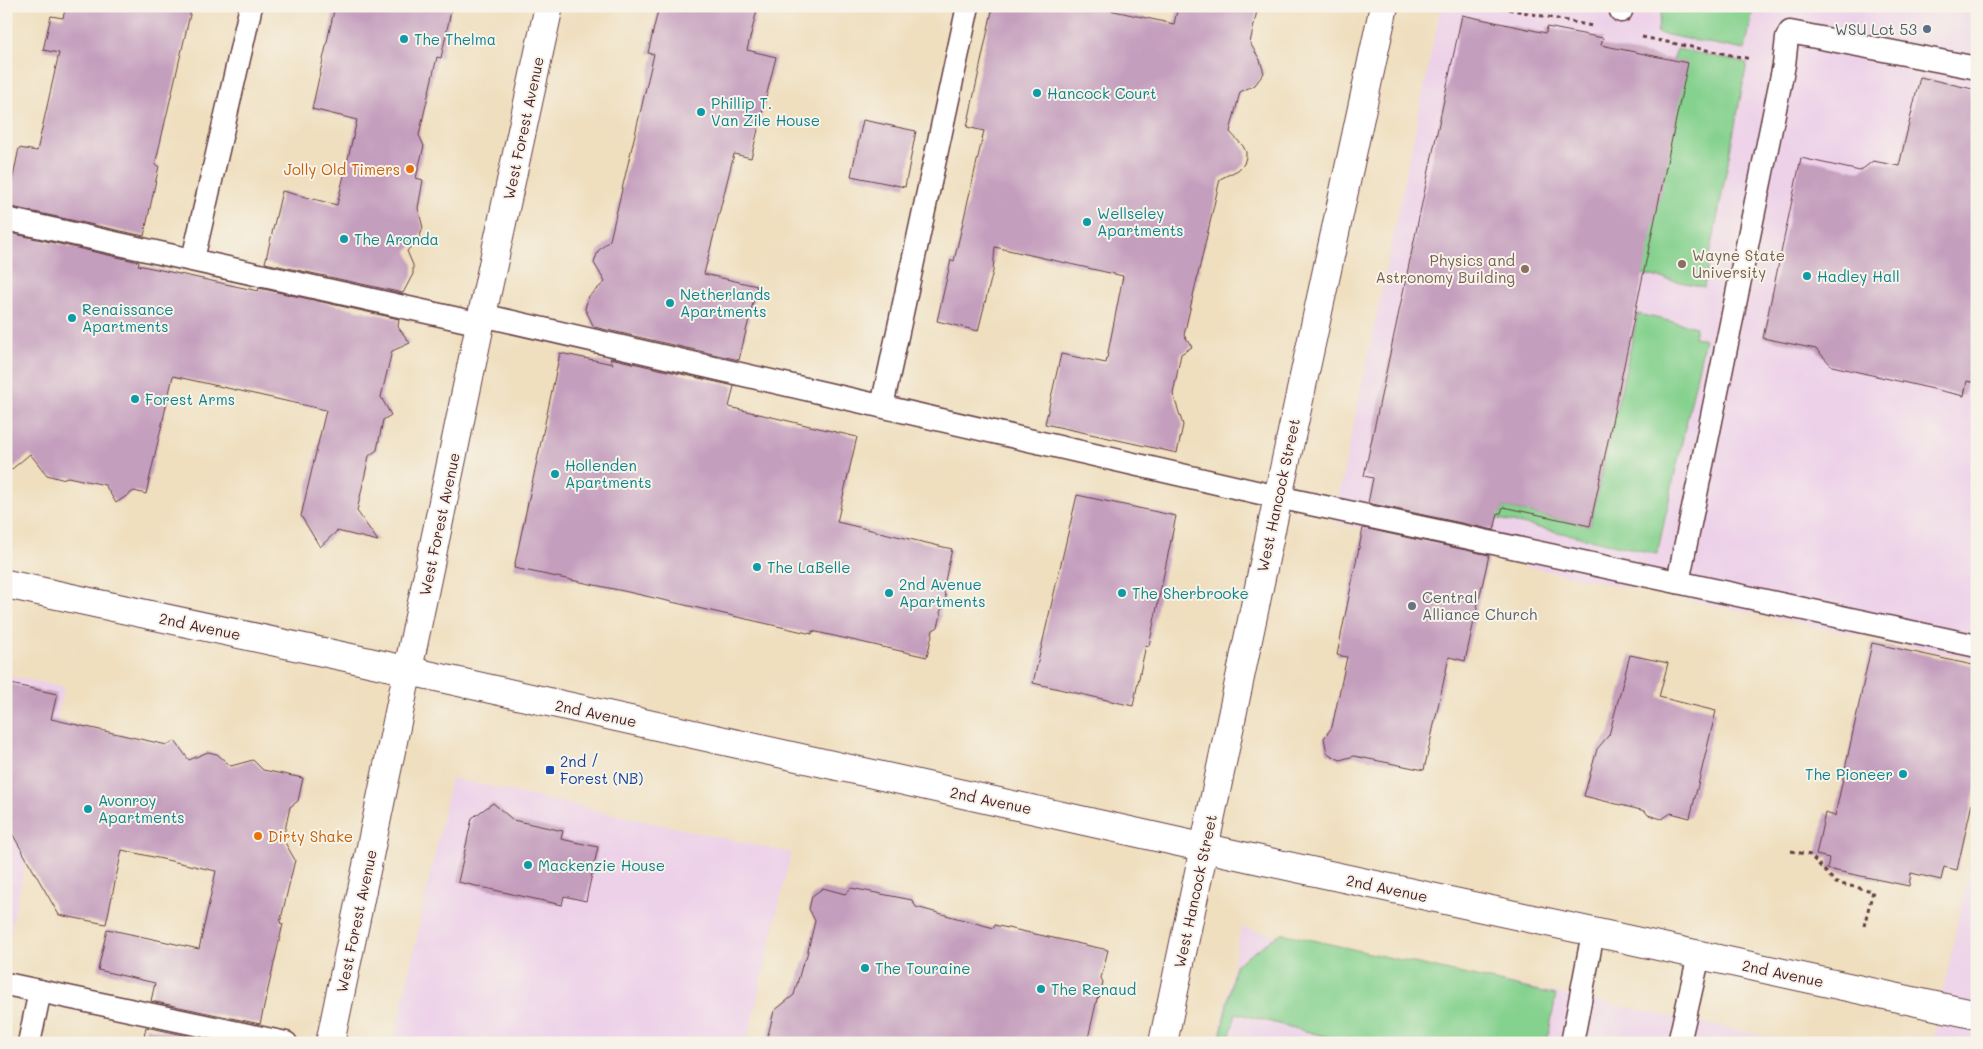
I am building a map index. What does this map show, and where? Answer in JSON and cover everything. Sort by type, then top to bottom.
[{"type":"street","name":"West Forest Avenue","points":[[330,1043],[482,319],[550,6]]},
{"type":"street","name":"West Hancock Street","points":[[1163,1043],[1384,6]]},
{"type":"street","name":"2nd Avenue","points":[[6,584],[1204,848],[1977,1015]]},
{"type":"lane","points":[[193,259],[251,6]]},
{"type":"lane","points":[[882,406],[968,6]]},
{"type":"lane","points":[[1678,582],[1784,65],[1787,38],[1790,32],[1977,68]]},
{"type":"lane","points":[[6,219],[482,319],[882,406],[1278,497],[1977,646]]},
{"type":"lane","points":[[1572,1043],[1593,933]]},
{"type":"lane","points":[[1679,1043],[1699,955]]},
{"type":"lane","points":[[6,984],[286,1043]]},
{"type":"lane","points":[[28,1043],[40,991]]},
{"type":"path","points":[[1791,851],[1810,855],[1836,883],[1873,891],[1864,926]]},
{"type":"shaded area","name":"Wayne State University","points":[[1441,6],[1977,6],[1977,660],[1490,559],[1333,522]]},
{"type":"shaded area","points":[[6,675],[64,687],[6,953]]},
{"type":"shaded area","points":[[451,778],[791,853],[747,1043],[394,1043]]},
{"type":"shaded area","points":[[1977,832],[1977,1043],[1932,1043]]},
{"type":"shaded area","points":[[1241,928],[1799,1043],[1217,1043]]},
{"type":"green space","points":[[1663,6],[1754,6],[1745,50],[1657,33]]},
{"type":"green space","points":[[1677,49],[1747,63],[1704,287],[1642,274],[1673,60]]},
{"type":"green space","points":[[1638,314],[1696,327],[1694,337],[1705,339],[1657,554],[1449,508],[1450,502],[1501,513],[1503,507],[1590,526]]},
{"type":"green space","points":[[1281,933],[1556,995],[1547,1043],[1351,1043],[1236,1013],[1228,1043],[1219,1043],[1235,965]]},
{"type":"building","points":[[66,6],[192,6],[155,165],[159,166],[144,236],[7,206],[19,148],[37,151],[59,53],[43,50],[51,16],[63,18]]},
{"type":"building","points":[[335,6],[452,6],[441,58],[437,57],[419,135],[424,146],[416,178],[423,180],[418,208],[423,228],[419,238],[407,251],[413,265],[413,274],[403,293],[265,263],[282,191],[337,205],[357,120],[312,109]]},
{"type":"building","points":[[659,6],[758,6],[747,50],[776,57],[751,158],[734,154],[704,274],[757,286],[739,360],[594,327],[585,309],[588,297],[605,282],[594,263],[598,251],[610,240],[654,54],[648,53]]},
{"type":"building","points":[[993,6],[1091,6],[1174,24],[1178,6],[1258,6],[1250,43],[1260,60],[1264,73],[1255,85],[1240,92],[1230,132],[1243,146],[1246,157],[1244,164],[1238,170],[1220,179],[1184,335],[1192,347],[1181,354],[1173,394],[1183,425],[1177,453],[1045,424],[1061,354],[1106,363],[1123,276],[995,247],[993,271],[978,331],[937,321],[951,260],[954,261],[984,131],[967,127]]},
{"type":"building","name":"Physics and Astronomy Building","points":[[1462,15],[1546,33],[1547,27],[1603,38],[1601,45],[1688,63],[1590,526],[1503,507],[1501,513],[1498,513],[1494,530],[1368,503],[1373,478],[1364,476]]},
{"type":"building","name":"Hadley Hall","points":[[1920,77],[1977,90],[1977,383],[1967,381],[1964,396],[1832,366],[1816,349],[1763,338],[1801,158],[1860,171],[1873,161],[1899,166]]},
{"type":"building","points":[[863,120],[916,131],[905,187],[851,176]]},
{"type":"building","name":"Forest Arms","points":[[6,232],[139,262],[138,265],[258,291],[259,288],[399,319],[398,327],[410,343],[392,351],[381,397],[391,415],[383,420],[377,450],[369,456],[357,511],[378,541],[337,531],[320,547],[301,516],[326,410],[173,376],[146,494],[134,491],[116,503],[105,485],[68,477],[61,479],[47,475],[30,454],[6,474]]},
{"type":"building","points":[[560,353],[613,364],[610,358],[734,386],[729,407],[857,437],[837,522],[952,549],[943,590],[946,597],[940,613],[938,627],[933,630],[927,657],[812,631],[812,634],[514,568]]},
{"type":"building","name":"The Sherbrooke","points":[[1077,495],[1176,516],[1149,646],[1146,645],[1133,706],[1033,683]]},
{"type":"building","name":"Central Alliance Church","points":[[1363,528],[1489,555],[1465,661],[1449,657],[1424,770],[1354,756],[1340,760],[1327,753],[1324,738],[1332,727],[1347,657],[1337,655]]},
{"type":"building","name":"The Pioneer","points":[[1872,643],[1977,666],[1977,781],[1957,870],[1944,867],[1941,880],[1911,873],[1909,886],[1827,869],[1829,858],[1816,855],[1825,813],[1835,816]]},
{"type":"building","points":[[1630,655],[1668,663],[1659,697],[1716,711],[1690,818],[1671,813],[1662,819],[1648,815],[1645,811],[1584,796],[1597,749],[1609,735]]},
{"type":"building","points":[[6,683],[57,694],[51,719],[167,745],[175,741],[189,760],[208,752],[217,754],[231,766],[253,760],[263,770],[303,778],[298,801],[290,807],[283,839],[295,860],[280,923],[283,924],[260,1024],[151,1001],[155,983],[98,970],[107,929],[199,949],[216,871],[122,850],[106,924],[59,915],[6,823]]},
{"type":"building","name":"Mackenzie House","points":[[493,803],[513,820],[563,831],[561,839],[598,847],[586,901],[564,896],[562,905],[458,882],[472,818]]},
{"type":"building","points":[[823,888],[845,894],[851,888],[912,900],[916,907],[994,928],[994,925],[1108,950],[1101,978],[1103,982],[1100,996],[1097,999],[1087,1043],[766,1043],[774,1011],[794,995],[803,962],[806,959],[815,921],[809,909],[812,896]]},
{"type":"building","points":[[146,1027],[221,1043],[143,1043]]},
{"type":"place","name":"WSU Lot 53","points":[[1927,29]]},
{"type":"place","name":"The Thelma","points":[[404,39]]},
{"type":"place","name":"Hancock Court","points":[[1037,93]]},
{"type":"place","name":"Phillip T. Van Zile House","points":[[701,112]]},
{"type":"place","name":"Jolly Old Timers","points":[[410,169]]},
{"type":"place","name":"Wellseley Apartments","points":[[1087,222]]},
{"type":"place","name":"The Aronda","points":[[344,239]]},
{"type":"place","name":"Wayne State University","points":[[1682,264]]},
{"type":"place","name":"Physics and Astronomy Building","points":[[1525,269]]},
{"type":"place","name":"Hadley Hall","points":[[1807,276]]},
{"type":"place","name":"Netherlands Apartments","points":[[670,303]]},
{"type":"place","name":"Renaissance Apartments","points":[[72,318]]},
{"type":"place","name":"Forest Arms","points":[[135,399]]},
{"type":"place","name":"Hollenden Apartments","points":[[555,474]]},
{"type":"place","name":"The LaBelle","points":[[757,567]]},
{"type":"place","name":"2nd Avenue Apartments","points":[[889,593]]},
{"type":"place","name":"The Sherbrooke","points":[[1122,593]]},
{"type":"place","name":"Central Alliance Church","points":[[1412,606]]},
{"type":"place","name":"2nd / Forest (NB)","points":[[550,770]]},
{"type":"place","name":"The Pioneer","points":[[1903,774]]},
{"type":"place","name":"Avonroy Apartments","points":[[88,809]]},
{"type":"place","name":"Dirty Shake","points":[[258,836]]},
{"type":"place","name":"Mackenzie House","points":[[528,865]]},
{"type":"place","name":"The Touraine","points":[[865,968]]},
{"type":"place","name":"The Renaud","points":[[1041,989]]}]
